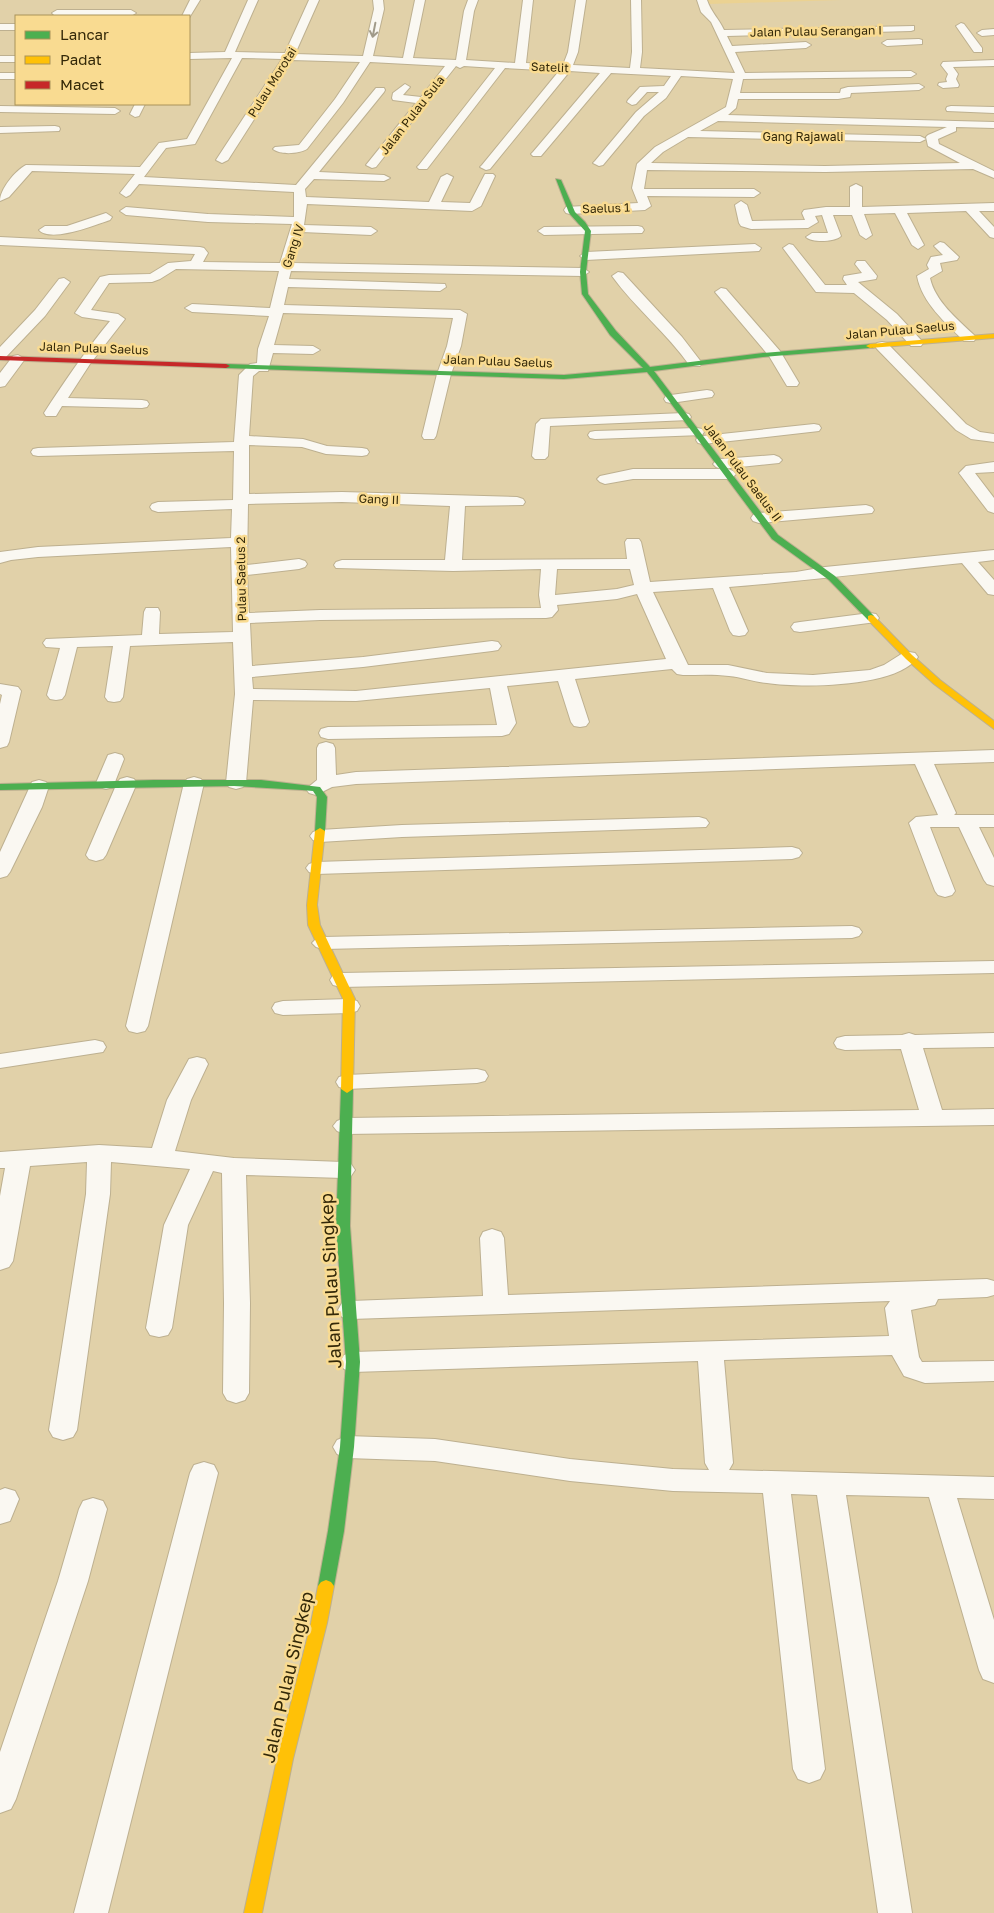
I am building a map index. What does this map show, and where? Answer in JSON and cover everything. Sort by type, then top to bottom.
[{"type":"street","points":[[188,15],[196,0]]},
{"type":"street","points":[[126,193],[141,176],[163,145],[191,142],[234,55],[253,0]]},
{"type":"street","name":"Pulau Morotai","points":[[222,160],[290,57],[314,0]]},
{"type":"street","points":[[279,149],[300,149],[303,147],[339,101],[367,59],[379,9],[378,0]]},
{"type":"street","points":[[407,62],[420,0]]},
{"type":"street","points":[[456,64],[473,0]]},
{"type":"street","points":[[520,67],[528,0]]},
{"type":"street","points":[[0,197],[5,196],[25,170],[30,167],[141,176],[376,204],[475,206],[487,171],[567,68],[575,40],[577,12],[582,0]]},
{"type":"street","points":[[635,71],[637,52],[636,0]]},
{"type":"street","points":[[702,0],[706,12],[719,29],[735,60],[740,76],[734,99],[728,111],[658,151],[642,166],[638,176],[639,192],[754,193]]},
{"type":"street","points":[[57,13],[132,11]]},
{"type":"street","name":"Jalan Pulau Serangan I","points":[[719,29],[875,21]]},
{"type":"street","points":[[961,26],[982,50],[962,50]]},
{"type":"street","points":[[0,27],[15,27]]},
{"type":"street","name":"Jalan Pulau Serangan I","points":[[719,29],[911,28]]},
{"type":"street","points":[[982,33],[994,32]]},
{"type":"street","points":[[873,43],[919,42]]},
{"type":"street","points":[[729,49],[818,45]]},
{"type":"street","name":"Satelit","points":[[190,56],[234,55],[367,59],[740,76],[911,74]]},
{"type":"street","points":[[0,59],[15,59]]},
{"type":"street","points":[[735,60],[746,60]]},
{"type":"street","points":[[965,75],[953,74],[946,65],[994,63]]},
{"type":"street","name":"Jalan Pulau Sula","points":[[372,165],[424,100],[456,64]]},
{"type":"street","points":[[423,167],[502,66]]},
{"type":"street","points":[[537,154],[608,70]]},
{"type":"street","points":[[599,163],[640,114],[653,104],[678,74]]},
{"type":"street","points":[[942,85],[954,85],[951,78],[953,74]]},
{"type":"street","points":[[979,74],[994,74]]},
{"type":"street","points":[[0,76],[15,76]]},
{"type":"street","points":[[405,87],[397,95],[397,98],[424,100]]},
{"type":"street","points":[[734,99],[843,96],[846,95],[845,91],[919,87]]},
{"type":"street","points":[[632,102],[644,89],[666,90]]},
{"type":"street","points":[[300,195],[311,175],[380,90]]},
{"type":"street","points":[[734,99],[855,102]]},
{"type":"street","points":[[955,114],[994,102]]},
{"type":"street","points":[[135,114],[140,105]]},
{"type":"street","points":[[0,109],[115,111]]},
{"type":"street","points":[[716,118],[955,114],[994,110]]},
{"type":"street","points":[[955,114],[994,120]]},
{"type":"street","points":[[955,114],[994,125]]},
{"type":"street","points":[[955,114],[951,130],[932,137],[932,142],[941,150],[994,174]]},
{"type":"street","points":[[0,130],[55,129]]},
{"type":"street","name":"Gang Rajawali","points":[[685,134],[920,139]]},
{"type":"street","points":[[658,151],[675,152]]},
{"type":"street","points":[[642,166],[825,169],[975,166]]},
{"type":"street","points":[[311,175],[384,178]]},
{"type":"street","points":[[433,206],[447,177]]},
{"type":"street","points":[[558,180],[570,210],[588,231]]},
{"type":"street","points":[[856,187],[856,210],[866,235]]},
{"type":"street","name":"Saelus 1","points":[[570,210],[642,207],[645,206],[645,203],[639,192]]},
{"type":"street","points":[[376,204],[381,193]]},
{"type":"street","name":"Gang IV","points":[[250,369],[265,349],[276,311],[285,268],[300,222],[300,195]]},
{"type":"street","points":[[741,205],[745,223],[751,225],[808,224],[812,222],[808,213],[826,211],[994,207]]},
{"type":"street","points":[[969,208],[994,234]]},
{"type":"street","points":[[899,210],[918,245]]},
{"type":"street","points":[[126,211],[300,222],[371,230]]},
{"type":"street","points":[[812,237],[835,236],[826,211]]},
{"type":"street","points":[[31,229],[68,230],[106,217]]},
{"type":"street","points":[[300,222],[355,220]]},
{"type":"street","points":[[544,231],[638,230]]},
{"type":"street","name":"Jalan Pulau Saelus II","points":[[588,231],[586,256],[582,272],[585,294],[613,333],[658,380],[759,518],[775,537],[787,547],[825,572],[936,682],[994,726]]},
{"type":"street","points":[[0,242],[127,246],[200,251],[201,254],[195,265]]},
{"type":"street","points":[[107,279],[104,275],[127,246]]},
{"type":"street","points":[[940,246],[953,257],[936,260],[933,266],[936,271],[923,276],[923,280],[927,289],[938,303],[970,338]]},
{"type":"street","points":[[586,256],[755,248]]},
{"type":"street","points":[[789,248],[821,289],[857,289]]},
{"type":"street","points":[[861,264],[871,274],[869,277],[849,278],[857,289],[892,317],[916,343]]},
{"type":"street","points":[[107,279],[152,278],[172,266],[195,265],[582,272]]},
{"type":"street","points":[[618,276],[634,296],[681,343],[695,363]]},
{"type":"street","points":[[107,279],[82,312],[118,319],[84,362],[54,408],[142,404]]},
{"type":"street","points":[[0,357],[40,313],[64,282]]},
{"type":"street","points":[[282,283],[440,287]]},
{"type":"street","points":[[721,292],[775,354],[792,383]]},
{"type":"street","points":[[192,308],[460,314],[454,346],[444,374],[429,436]]},
{"type":"street","name":"Jalan Pulau Saelus","points":[[0,357],[250,369],[564,377],[609,375],[775,354],[994,336]]},
{"type":"street","points":[[882,346],[962,427],[976,436],[994,438]]},
{"type":"street","points":[[265,349],[312,350]]},
{"type":"street","points":[[0,383],[18,359]]},
{"type":"street","name":"Pulau Saelus 2","points":[[236,783],[244,694],[239,571],[240,502],[242,443],[250,369]]},
{"type":"street","points":[[671,399],[707,394]]},
{"type":"street","points":[[540,456],[543,424],[546,422],[684,417]]},
{"type":"street","points":[[595,434],[700,436],[814,428]]},
{"type":"street","points":[[38,452],[242,443],[303,443],[326,450],[362,452]]},
{"type":"street","points":[[720,463],[792,445]]},
{"type":"street","points":[[605,479],[720,463],[774,460]]},
{"type":"street","points":[[994,467],[971,469],[966,473],[994,508]]},
{"type":"street","name":"Gang II","points":[[158,506],[342,497],[517,502]]},
{"type":"street","points":[[454,566],[458,501]]},
{"type":"street","points":[[759,518],[866,510]]},
{"type":"street","points":[[0,558],[8,555],[38,552],[240,542]]},
{"type":"street","points":[[633,542],[635,564],[642,588],[677,663],[684,670],[728,670],[767,678],[813,680],[872,675],[890,669],[909,657]]},
{"type":"street","points":[[548,601],[617,594],[642,588],[796,577],[825,572],[994,554]]},
{"type":"street","points":[[965,557],[994,590]]},
{"type":"street","points":[[239,571],[299,564]]},
{"type":"street","points":[[342,565],[635,564]]},
{"type":"street","points":[[242,618],[320,615],[546,613],[550,610],[548,601],[549,565]]},
{"type":"street","points":[[719,583],[739,631]]},
{"type":"street","points":[[150,640],[152,612]]},
{"type":"street","points":[[800,626],[870,618]]},
{"type":"street","points":[[52,643],[242,637]]},
{"type":"street","points":[[114,697],[122,641]]},
{"type":"street","points":[[56,696],[70,642]]},
{"type":"street","points":[[244,672],[363,662],[492,646]]},
{"type":"street","points":[[244,694],[356,696],[677,663]]},
{"type":"street","points":[[565,674],[580,722]]},
{"type":"street","points":[[322,785],[327,741],[502,730],[506,727],[506,723],[497,680]]},
{"type":"street","points":[[0,689],[12,691],[0,742]]},
{"type":"street","points":[[0,788],[106,783],[278,782],[322,785],[384,777],[994,756]]},
{"type":"street","points":[[106,783],[115,759]]},
{"type":"street","points":[[922,759],[946,813]]},
{"type":"street","points":[[96,855],[127,783]]},
{"type":"street","points":[[137,1026],[194,783]]},
{"type":"street","name":"Jalan Pulau Singkep","points":[[253,1913],[285,1759],[319,1623],[336,1531],[346,1447],[353,1362],[351,1310],[345,1271],[343,1170],[349,999],[342,980],[314,925],[312,905],[320,836],[322,785]]},
{"type":"street","points":[[0,872],[32,807],[39,786]]},
{"type":"street","points":[[945,891],[919,823],[923,821],[994,821]]},
{"type":"street","points":[[967,822],[994,880]]},
{"type":"street","points":[[320,836],[698,823]]},
{"type":"street","points":[[316,868],[792,853]]},
{"type":"street","points":[[322,943],[852,932]]},
{"type":"street","points":[[342,980],[994,967]]},
{"type":"street","points":[[283,1008],[349,1006]]},
{"type":"street","points":[[846,1043],[909,1040],[994,1040]]},
{"type":"street","points":[[909,1040],[933,1117]]},
{"type":"street","points":[[0,1061],[96,1047]]},
{"type":"street","points":[[161,1157],[179,1100],[197,1064]]},
{"type":"street","points":[[347,1082],[477,1076]]},
{"type":"street","points":[[344,1126],[994,1117]]},
{"type":"street","points":[[63,1430],[98,1194],[99,1153]]},
{"type":"street","points":[[0,1261],[10,1159],[99,1153],[161,1157],[234,1166],[343,1170]]},
{"type":"street","points":[[159,1328],[176,1225],[205,1162]]},
{"type":"street","points":[[234,1166],[237,1303],[236,1393]]},
{"type":"street","points":[[492,1238],[496,1304]]},
{"type":"street","points":[[351,1310],[496,1304],[991,1292]]},
{"type":"street","points":[[991,1292],[906,1300],[898,1308],[903,1345],[907,1361],[913,1369],[919,1372],[994,1371]]},
{"type":"street","points":[[353,1362],[903,1345]]},
{"type":"street","points":[[710,1352],[719,1463]]},
{"type":"street","points":[[346,1447],[435,1450],[465,1456],[673,1480],[994,1488]]},
{"type":"street","points":[[91,1913],[204,1472]]},
{"type":"street","points":[[776,1483],[809,1769]]},
{"type":"street","points":[[830,1485],[895,1913]]},
{"type":"street","points":[[940,1488],[994,1670]]},
{"type":"street","points":[[0,1799],[73,1581],[93,1509]]},
{"type":"shaded area","points":[[705,0],[841,0],[708,4]]},
{"type":"traffic: fast","points":[[558,180],[572,213],[583,223],[588,231],[583,272],[585,294],[613,333],[658,380],[775,537],[832,578],[871,618]]},
{"type":"traffic: fast","points":[[226,366],[564,377],[617,374],[763,355],[870,346]]},
{"type":"traffic: fast","points":[[0,787],[234,783],[302,787],[316,789],[322,797],[320,831]]},
{"type":"traffic: fast","points":[[326,1586],[336,1531],[347,1447],[353,1362],[343,1226],[347,1089]]},
{"type":"traffic: slow","points":[[870,346],[994,336]]},
{"type":"traffic: slow","points":[[871,618],[909,657],[937,682],[994,726]]},
{"type":"traffic: slow","points":[[320,831],[312,905],[314,925],[349,999],[347,1089]]},
{"type":"traffic: slow","points":[[253,1913],[285,1759],[319,1623],[326,1586]]},
{"type":"traffic: jam","points":[[0,358],[226,366]]}]
